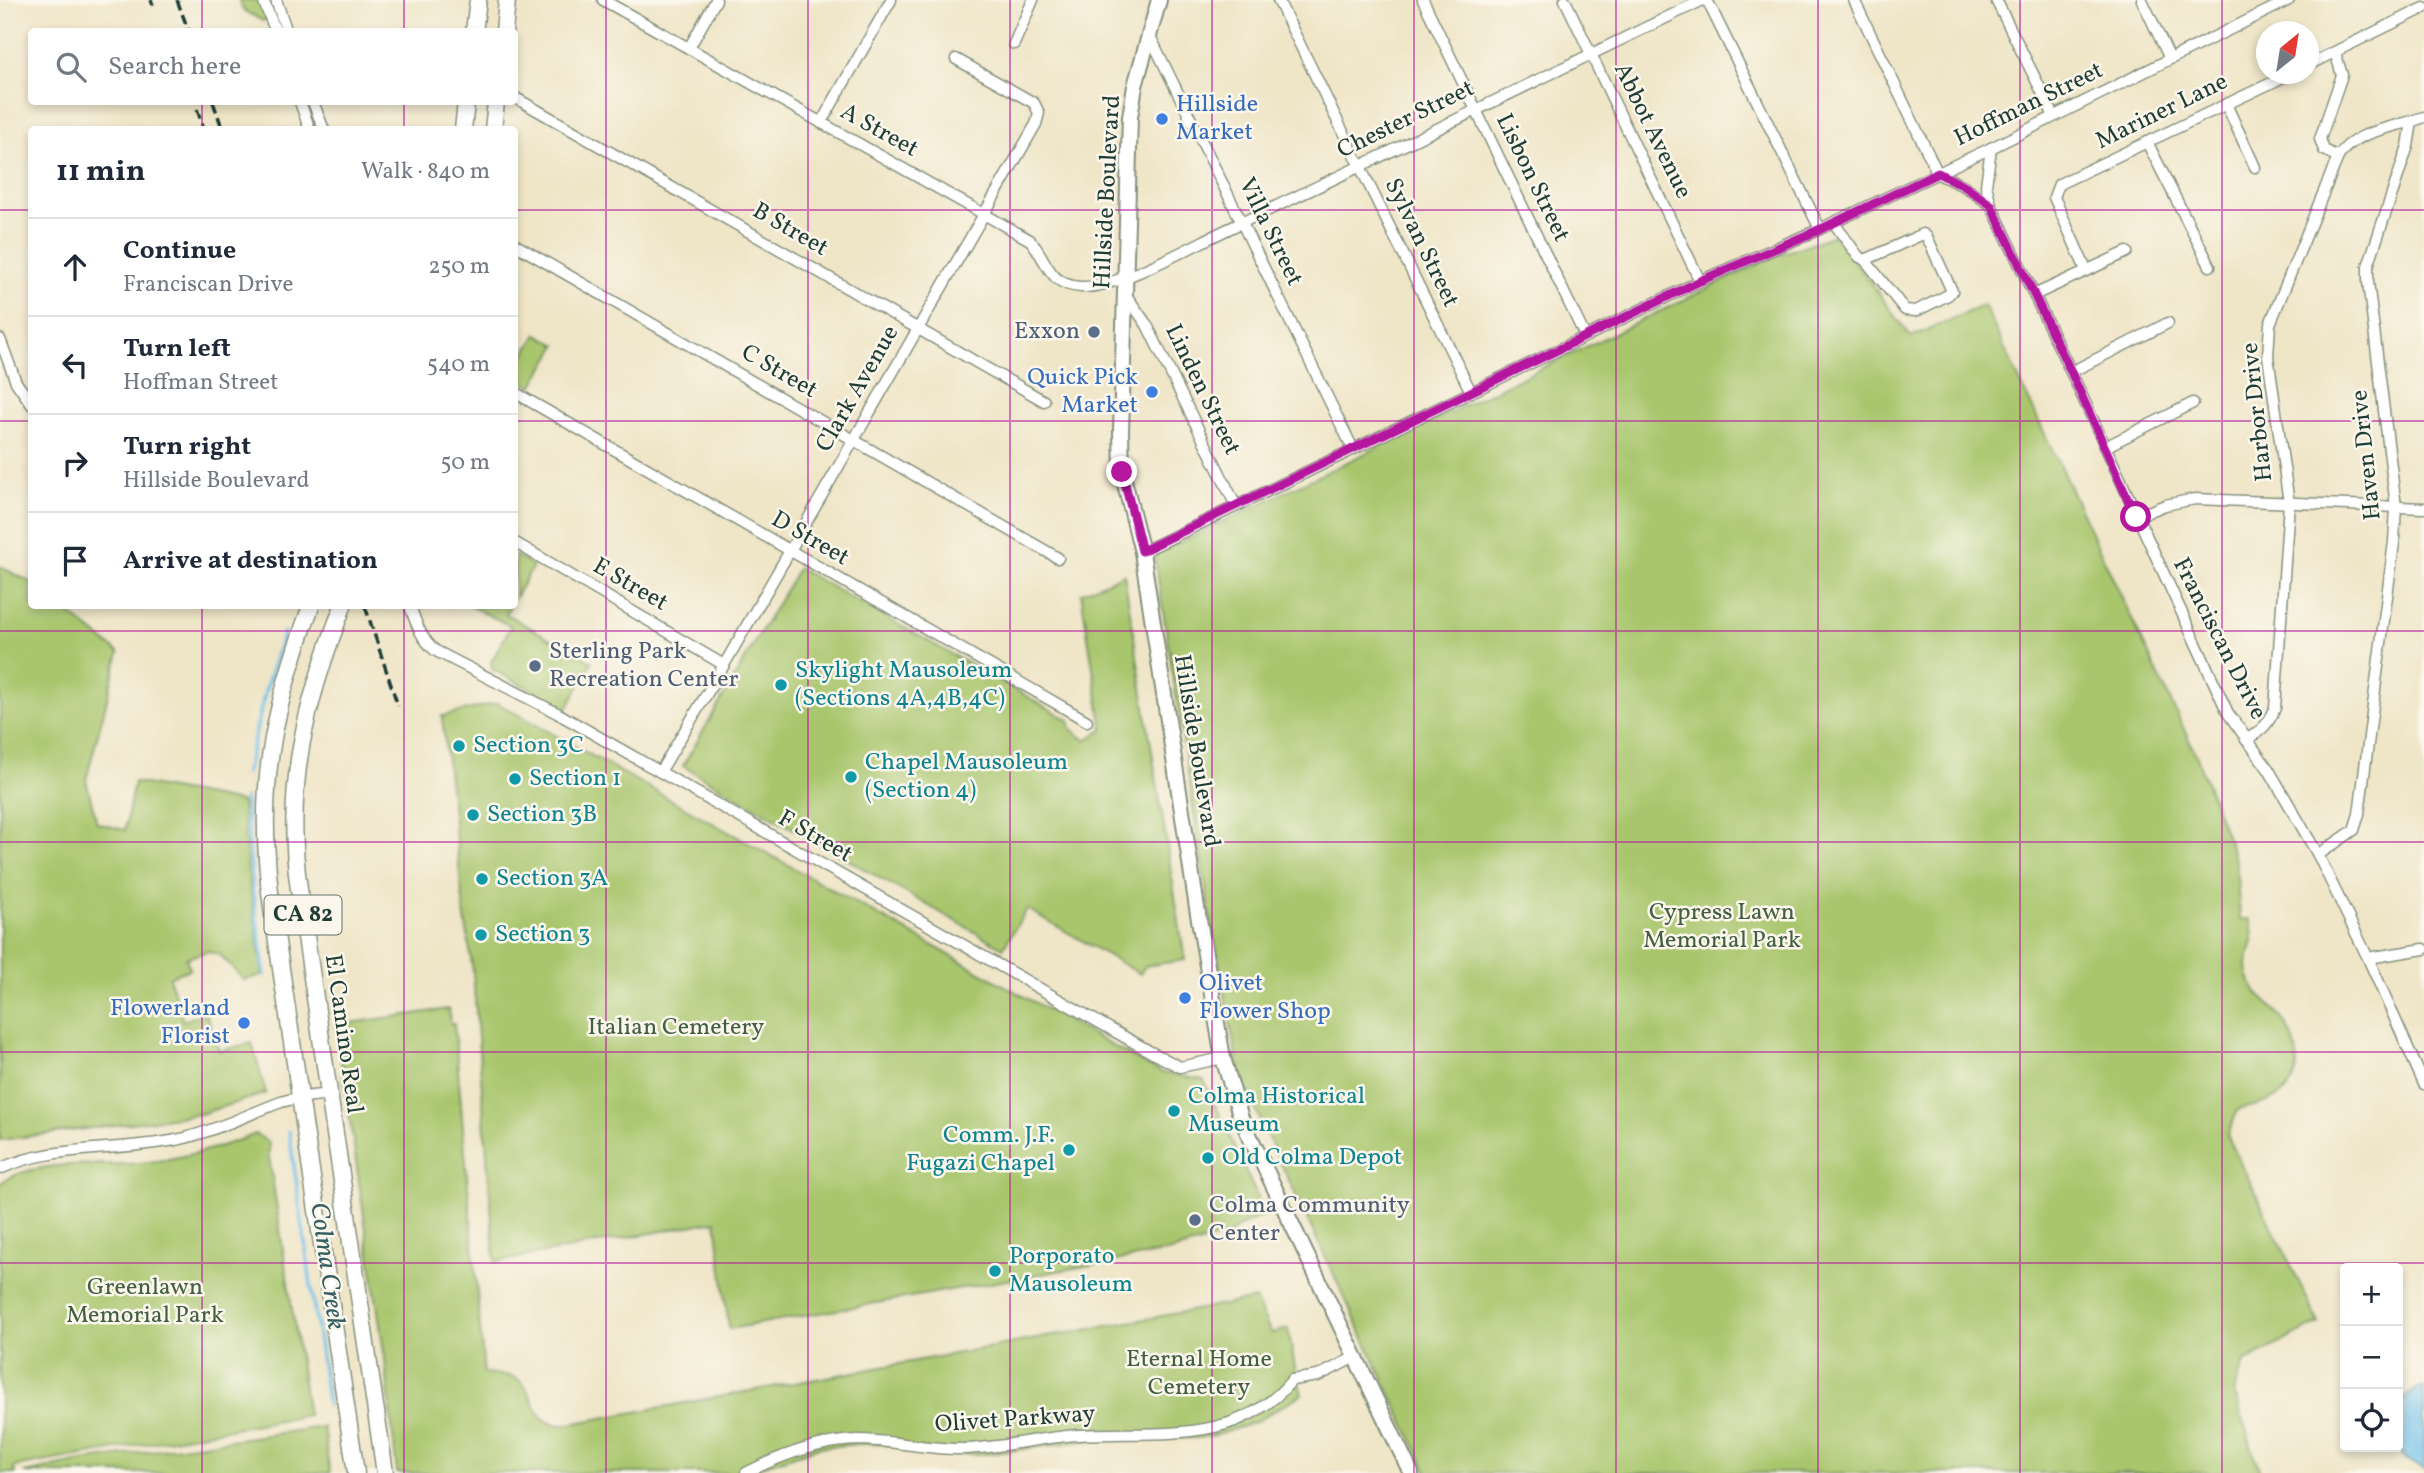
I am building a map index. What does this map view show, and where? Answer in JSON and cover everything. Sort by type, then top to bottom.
[{"type":"main road","points":[[474,28],[478,0]]},
{"type":"main road","points":[[504,28],[507,0]]},
{"type":"main road","name":"Hillside Boulevard","points":[[1158,0],[1135,86],[1130,117],[1122,472],[1142,551],[1223,1058],[1241,1118],[1411,1473]]},
{"type":"main road","points":[[463,126],[466,105]]},
{"type":"main road","points":[[493,126],[496,105]]},
{"type":"main road","name":"CA 82","points":[[310,609],[279,701],[268,760],[265,807],[268,878],[356,1473]]},
{"type":"main road","name":"El Camino Real","points":[[342,609],[316,676],[307,711],[298,758],[294,818],[297,878],[385,1473]]},
{"type":"street","points":[[263,0],[274,28]]},
{"type":"street","points":[[276,0],[286,28]]},
{"type":"street","name":"A Street","points":[[603,0],[1030,240],[1038,248],[1051,274],[1069,285],[1091,287],[1127,276]]},
{"type":"street","points":[[689,48],[716,0]]},
{"type":"street","points":[[821,123],[891,0]]},
{"type":"street","points":[[1014,44],[1033,0]]},
{"type":"street","name":"Sylvan Street","points":[[1278,0],[1471,392]]},
{"type":"street","name":"Lisbon Street","points":[[1423,0],[1585,336]]},
{"type":"street","name":"Abbot Avenue","points":[[1565,0],[1700,281]]},
{"type":"street","points":[[1705,0],[1821,229]]},
{"type":"street","name":"Chester Street","points":[[1127,276],[1705,0]]},
{"type":"street","points":[[1854,0],[1938,173]]},
{"type":"street","points":[[1996,0],[2054,116]]},
{"type":"street","points":[[2142,0],[2170,59]]},
{"type":"street","name":"Hoffman Street","points":[[1142,551],[1700,281],[1821,229],[1991,148],[2286,1]]},
{"type":"street","points":[[2319,60],[2424,8]]},
{"type":"street","name":"Villa Street","points":[[1149,34],[1353,449]]},
{"type":"street","points":[[2335,52],[2342,75],[2320,139],[2324,150],[2338,158],[2343,149],[2358,138],[2424,117]]},
{"type":"street","name":"Clark Avenue","points":[[660,772],[1036,124],[1039,113],[1034,103],[956,59]]},
{"type":"street","name":"Mariner Lane","points":[[2086,270],[2054,197],[2055,190],[2064,180],[2268,84]]},
{"type":"street","name":"B Street","points":[[518,99],[1044,401]]},
{"type":"street","points":[[2225,104],[2255,167]]},
{"type":"street","points":[[301,105],[309,126]]},
{"type":"street","points":[[314,105],[322,126]]},
{"type":"street","name":"Haven Drive","points":[[2318,855],[2354,830],[2359,814],[2394,542],[2396,507],[2368,266],[2408,146],[2412,122]]},
{"type":"street","points":[[2147,142],[2210,266]]},
{"type":"street","name":"Franciscan Drive","points":[[1991,148],[1986,185],[1991,205],[2228,713],[2269,770],[2318,855],[2423,1078]]},
{"type":"street","name":"Harbor Drive","points":[[2246,740],[2262,731],[2275,708],[2289,503],[2268,356],[2270,324],[2338,158]]},
{"type":"street","name":"Franciscan Drive","points":[[1938,173],[1964,186],[1991,205]]},
{"type":"street","points":[[1834,223],[1858,256],[1865,260],[1898,303],[1909,312],[1938,301],[1952,291],[1927,237],[1923,234],[1865,260]]},
{"type":"street","name":"C Street","points":[[518,246],[1058,558]]},
{"type":"street","points":[[2034,295],[2127,251]]},
{"type":"street","name":"Linden Street","points":[[1126,295],[1147,325],[1236,506]]},
{"type":"street","points":[[2071,372],[2168,323]]},
{"type":"street","points":[[0,339],[16,382],[28,399]]},
{"type":"street","name":"D Street","points":[[518,394],[1087,721]]},
{"type":"street","points":[[2105,447],[2193,402]]},
{"type":"street","points":[[2136,517],[2165,505],[2195,499],[2424,508]]},
{"type":"street","name":"E Street","points":[[518,544],[724,665]]},
{"type":"street","name":"F Street","points":[[411,609],[420,634],[436,651],[557,713],[1149,1051],[1180,1067],[1223,1058]]},
{"type":"street","points":[[2368,958],[2424,949]]},
{"type":"street","points":[[0,1169],[41,1156],[142,1146],[185,1138],[283,1102],[329,1094]]},
{"type":"street","name":"Olivet Parkway","points":[[746,1473],[801,1450],[843,1442],[872,1441],[921,1448],[963,1449],[1079,1435],[1165,1434],[1201,1430],[1260,1410],[1292,1380],[1318,1376],[1355,1357]]},
{"type":"green space","points":[[239,0],[261,0],[267,19],[263,21],[243,10]]},
{"type":"green space","name":"Cypress Lawn Memorial Park","points":[[1835,235],[1911,337],[1984,305],[2196,755],[2236,862],[2240,920],[2250,919],[2253,936],[2247,964],[2250,980],[2291,1033],[2297,1065],[2290,1085],[2278,1097],[2238,1110],[2227,1135],[2319,1323],[2244,1362],[2234,1392],[2260,1473],[1428,1473],[1245,1088],[1237,1060],[1210,916],[1156,554],[1775,256]]},
{"type":"green space","points":[[537,334],[557,345],[532,387],[518,379],[518,365]]},
{"type":"green space","points":[[518,557],[533,566],[518,593]]},
{"type":"green space","points":[[0,567],[28,581],[28,609],[64,609],[119,653],[86,780],[97,823],[125,830],[134,782],[242,802],[248,873],[263,975],[244,980],[220,955],[208,951],[186,958],[190,969],[169,977],[183,1021],[206,1013],[219,1051],[252,1043],[266,1093],[200,1114],[0,1140]]},
{"type":"green space","points":[[798,568],[1069,720],[1071,729],[1085,740],[1103,730],[1081,593],[1124,574],[1185,960],[1145,966],[1140,974],[1027,909],[1003,948],[683,766]]},
{"type":"green space","points":[[476,609],[508,609],[506,614],[592,662],[567,709],[492,669],[491,662],[511,626]]},
{"type":"green space","name":"Italian Cemetery","points":[[497,703],[1147,1065],[1163,1073],[1204,1080],[1265,1214],[1238,1227],[1229,1235],[1171,1251],[729,1329],[716,1221],[495,1262],[473,972],[442,716]]},
{"type":"green space","name":"Eternal Home Cemetery","points":[[449,1009],[450,1023],[454,1023],[484,1374],[510,1376],[521,1382],[539,1413],[552,1424],[564,1425],[1255,1299],[1271,1333],[1288,1329],[1302,1394],[1255,1422],[1217,1435],[1198,1438],[1102,1438],[988,1454],[959,1454],[875,1443],[819,1447],[741,1473],[397,1473],[385,1359],[336,1025]]},
{"type":"green space","name":"Greenlawn Memorial Park","points":[[256,1134],[269,1143],[308,1415],[14,1467],[15,1473],[0,1473],[0,1183],[15,1175],[50,1167],[170,1159]]},
{"type":"green space","points":[[323,1427],[330,1473],[24,1473],[82,1461]]},
{"type":"water","points":[[2424,1387],[2424,1469],[2405,1459],[2399,1452],[2403,1452],[2403,1402],[2414,1391]]},
{"type":"waterway","name":"Colma Creek","points":[[246,773],[266,688],[284,632]]},
{"type":"waterway","name":"Colma Creek","points":[[245,798],[253,890],[265,975]]},
{"type":"waterway","name":"Colma Creek","points":[[289,1131],[328,1405]]},
{"type":"railway","points":[[151,0],[153,5]]},
{"type":"railway","points":[[177,0],[188,28]]},
{"type":"railway","points":[[214,105],[222,126]]},
{"type":"railway","points":[[197,109],[203,126]]},
{"type":"railway","points":[[366,609],[398,706]]},
{"type":"place","name":"Hillside Market","points":[[1162,119]]},
{"type":"place","name":"Exxon","points":[[1094,332]]},
{"type":"place","name":"Quick Pick Market","points":[[1152,392]]},
{"type":"place","name":"Sterling Park Recreation Center","points":[[535,666]]},
{"type":"place","name":"Skylight Mausoleum (Sections 4A,4B,4C)","points":[[781,685]]},
{"type":"place","name":"Section 3C","points":[[459,746]]},
{"type":"place","name":"Chapel Mausoleum (Section 4)","points":[[851,777]]},
{"type":"place","name":"Section 1","points":[[515,779]]},
{"type":"place","name":"Section 3B","points":[[473,815]]},
{"type":"place","name":"Section 3A","points":[[482,879]]},
{"type":"place","name":"Section 3","points":[[481,935]]},
{"type":"place","name":"Olivet Flower Shop","points":[[1185,998]]},
{"type":"place","name":"Flowerland Florist","points":[[244,1023]]},
{"type":"place","name":"Colma Historical Museum","points":[[1174,1111]]},
{"type":"place","name":"Comm. J.F. Fugazi Chapel","points":[[1069,1150]]},
{"type":"place","name":"Old Colma Depot","points":[[1208,1158]]},
{"type":"place","name":"Colma Community Center","points":[[1195,1220]]},
{"type":"place","name":"Porporato Mausoleum","points":[[995,1271]]},
{"type":"route","points":[[1122,472],[1142,551],[1700,281],[1821,229],[1938,173],[1964,186],[1991,205],[2071,372],[2136,517]]}]
